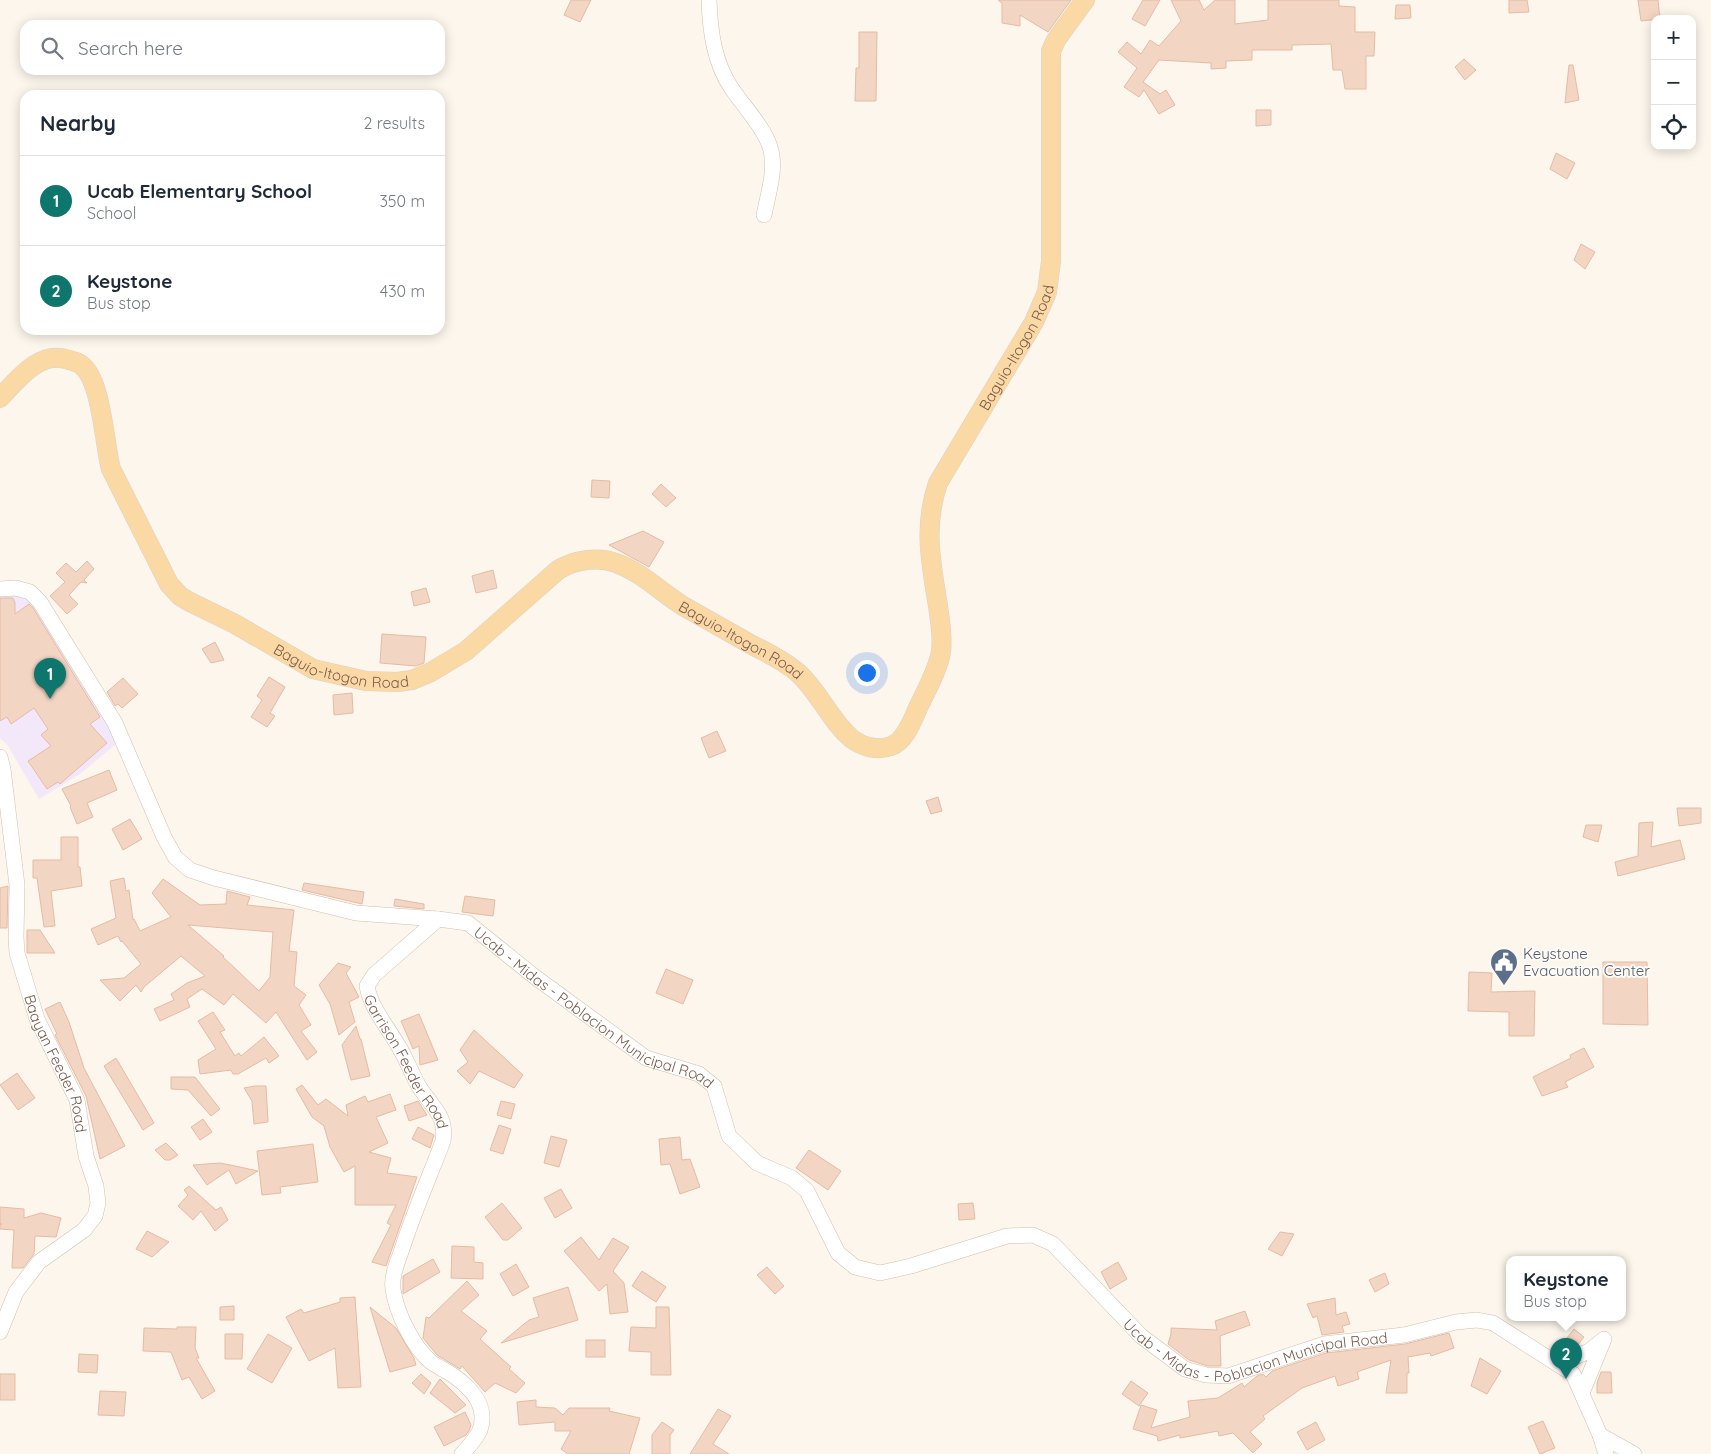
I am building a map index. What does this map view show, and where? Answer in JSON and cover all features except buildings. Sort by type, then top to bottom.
[{"type":"main road","name":"Baguio-Itogon Road","points":[[0,398],[28,368],[46,360],[63,358],[81,365],[89,374],[94,384],[111,469],[164,576],[170,584],[180,596],[188,601],[235,624],[313,669],[366,681],[397,682],[412,680],[431,672],[466,651],[567,564],[596,560],[616,563],[646,579],[681,605],[784,662],[812,687],[839,725],[862,745],[882,748],[892,746],[900,742],[915,716],[939,662],[941,651],[941,630],[928,541],[932,499],[938,484],[1034,322],[1046,292],[1051,261],[1051,52],[1056,40],[1085,0]]},
{"type":"street","points":[[709,0],[715,55],[730,87],[757,123],[770,146],[772,172],[764,216]]},
{"type":"street","name":"Ucab - Midas - Poblacion Municipal Road","points":[[0,589],[16,588],[30,592],[40,602],[115,723],[164,837],[175,857],[190,870],[214,878],[356,913],[468,923],[535,977],[646,1058],[699,1074],[714,1086],[729,1136],[757,1163],[792,1178],[806,1191],[838,1253],[855,1267],[880,1273],[911,1266],[1007,1236],[1033,1235],[1053,1244],[1141,1336],[1185,1369],[1206,1375],[1228,1376],[1324,1344],[1404,1335],[1456,1322],[1477,1320],[1493,1323],[1573,1374],[1600,1435],[1606,1454]]},
{"type":"street","name":"Baayan Feeder Road","points":[[0,757],[17,885],[17,953],[37,1019],[77,1100],[86,1156],[96,1186],[98,1202],[95,1216],[84,1230],[39,1262],[16,1292],[0,1332]]},
{"type":"street","name":"Garrison Feeder Road","points":[[438,919],[374,975],[367,986],[371,1003],[400,1048],[416,1081],[443,1121],[445,1130],[443,1141],[407,1233],[392,1287],[397,1308],[416,1346],[431,1362],[454,1376],[472,1391],[481,1404],[480,1430],[462,1454]]},
{"type":"street","points":[[1560,1364],[1589,1351],[1604,1339],[1582,1393]]},
{"type":"street","points":[[1600,1435],[1634,1454]]},
{"type":"shaded area","points":[[9,592],[36,602],[92,686],[116,744],[80,774],[39,799],[8,746],[0,738],[0,594]]},
{"type":"place","name":"Ucab Elementary School","points":[[50,699]]},
{"type":"place","name":"Keystone Evacuation Center","points":[[1504,986]]},
{"type":"place","name":"Keystone","points":[[1566,1379]]}]
